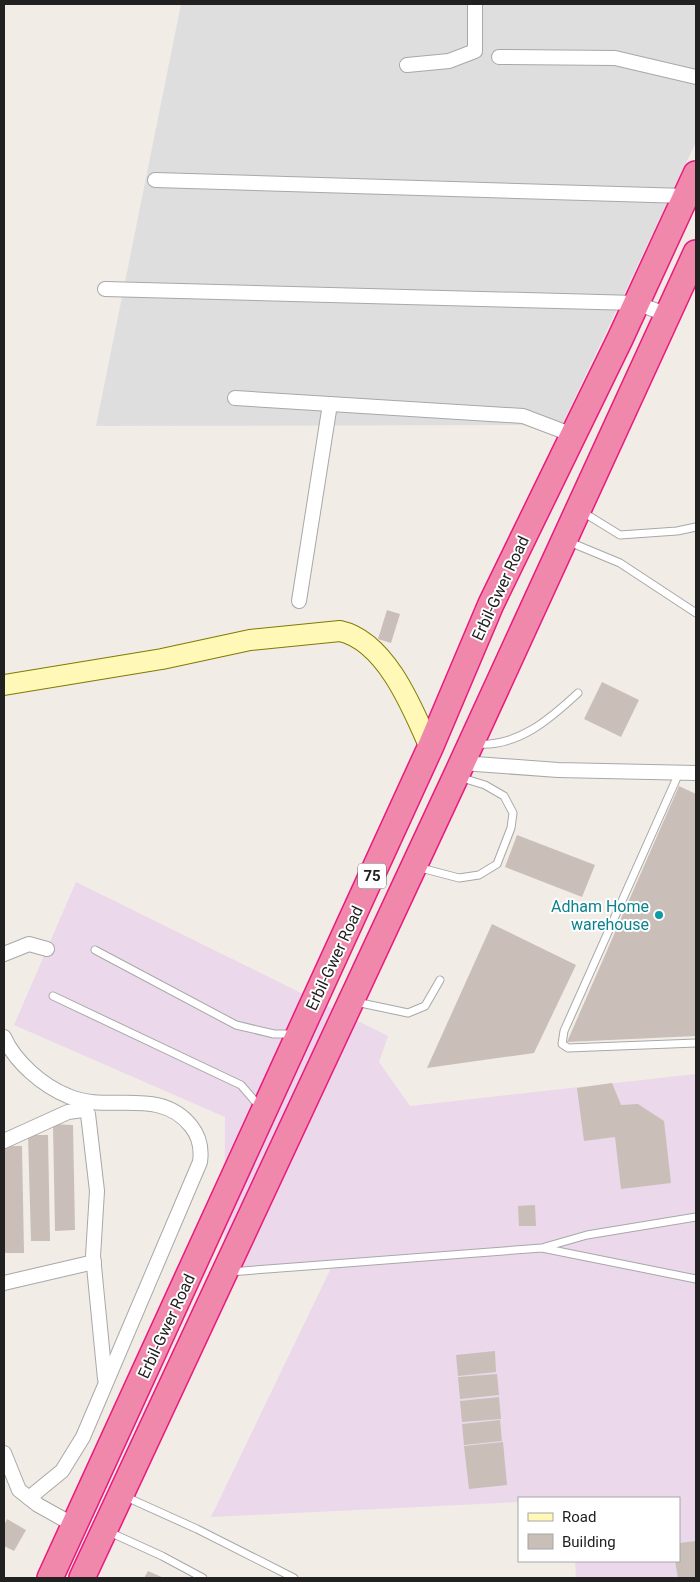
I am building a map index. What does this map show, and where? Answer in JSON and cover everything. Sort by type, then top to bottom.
[{"type":"highway","name":"Erbil-Gwer Road","points":[[50,1578],[430,748],[491,604],[691,185]]},
{"type":"highway","name":"Erbil-Gwer Road","points":[[82,1578],[463,761],[696,253]]},
{"type":"street","points":[[407,65],[449,61],[475,50],[475,4]]},
{"type":"street","points":[[500,57],[615,58],[696,77]]},
{"type":"street","points":[[155,180],[691,185]]},
{"type":"street","points":[[105,289],[636,303],[668,314]]},
{"type":"street","points":[[234,398],[523,416],[573,435]]},
{"type":"street","points":[[299,601],[330,404]]},
{"type":"street","points":[[4,686],[162,659],[250,640],[340,631],[354,634],[364,640],[385,663],[407,698],[430,748]]},
{"type":"street","points":[[463,761],[558,770],[696,773]]},
{"type":"street","points":[[4,954],[29,944],[47,949]]},
{"type":"street","points":[[4,1037],[10,1050],[26,1067],[68,1097],[97,1103],[121,1101],[162,1106],[178,1113],[187,1121],[196,1132],[199,1142],[200,1162],[83,1437],[62,1471],[29,1498]]},
{"type":"street","points":[[4,1141],[68,1112],[83,1110],[88,1114],[97,1192],[94,1262],[105,1382]]},
{"type":"street","points":[[4,1284],[94,1262]]},
{"type":"street","points":[[4,1453],[19,1490],[74,1525]]},
{"type":"lane","points":[[578,510],[620,534],[677,531],[696,527]]},
{"type":"lane","points":[[564,540],[620,563],[696,613]]},
{"type":"lane","points":[[414,866],[459,878],[479,875],[497,864],[511,828],[513,813],[504,796],[485,785],[463,761],[491,745],[515,738],[545,722],[578,693]]},
{"type":"lane","points":[[679,772],[564,1031],[562,1044],[568,1048],[696,1043]]},
{"type":"lane","points":[[95,950],[236,1025],[274,1034],[300,1034]]},
{"type":"lane","points":[[351,1001],[408,1014],[425,1006],[440,980]]},
{"type":"lane","points":[[53,996],[241,1085],[264,1112]]},
{"type":"lane","points":[[224,1273],[542,1248],[587,1235],[696,1217]]},
{"type":"lane","points":[[542,1248],[696,1279]]},
{"type":"lane","points":[[120,1495],[197,1529],[294,1578]]},
{"type":"lane","points":[[104,1530],[162,1556],[203,1578]]},
{"type":"shaded area","points":[[181,4],[696,4],[696,142],[562,425],[96,426]]},
{"type":"shaded area","points":[[76,882],[388,1036],[379,1062],[410,1106],[696,1074],[696,1578],[576,1578],[575,1562],[680,1562],[680,1497],[518,1497],[518,1502],[211,1517],[333,1264],[224,1273],[225,1117],[14,1025]]},
{"type":"building","points":[[387,610],[400,614],[391,643],[378,639]]},
{"type":"building","points":[[602,682],[639,700],[621,737],[584,719]]},
{"type":"building","name":"Adham Home warehouse","points":[[679,786],[696,794],[696,1036],[567,1042]]},
{"type":"building","points":[[517,835],[595,865],[582,897],[505,867]]},
{"type":"building","points":[[492,924],[576,965],[534,1053],[427,1068]]},
{"type":"building","points":[[612,1083],[621,1105],[638,1104],[664,1121],[671,1183],[621,1189],[615,1137],[584,1141],[577,1088]]},
{"type":"building","points":[[53,1124],[73,1125],[75,1230],[55,1231]]},
{"type":"building","points":[[28,1135],[48,1135],[50,1241],[31,1241]]},
{"type":"building","points":[[4,1146],[22,1146],[24,1253],[5,1253]]},
{"type":"building","points":[[535,1205],[536,1226],[519,1226],[518,1206]]},
{"type":"building","points":[[495,1351],[496,1372],[458,1376],[456,1355]]},
{"type":"building","points":[[497,1374],[499,1395],[460,1399],[458,1377]]},
{"type":"building","points":[[499,1397],[501,1419],[462,1422],[460,1401]]},
{"type":"building","points":[[500,1420],[502,1441],[464,1445],[462,1424]]},
{"type":"building","points":[[503,1442],[507,1485],[469,1489],[464,1446]]},
{"type":"building","points":[[7,1519],[26,1530],[14,1551],[4,1546],[4,1525]]},
{"type":"building","points":[[696,1541],[696,1578],[678,1578],[675,1562],[680,1562],[680,1543]]},
{"type":"building","points":[[148,1571],[164,1578],[144,1578]]},
{"type":"place","name":"Adham Home warehouse","points":[[659,915]]}]
